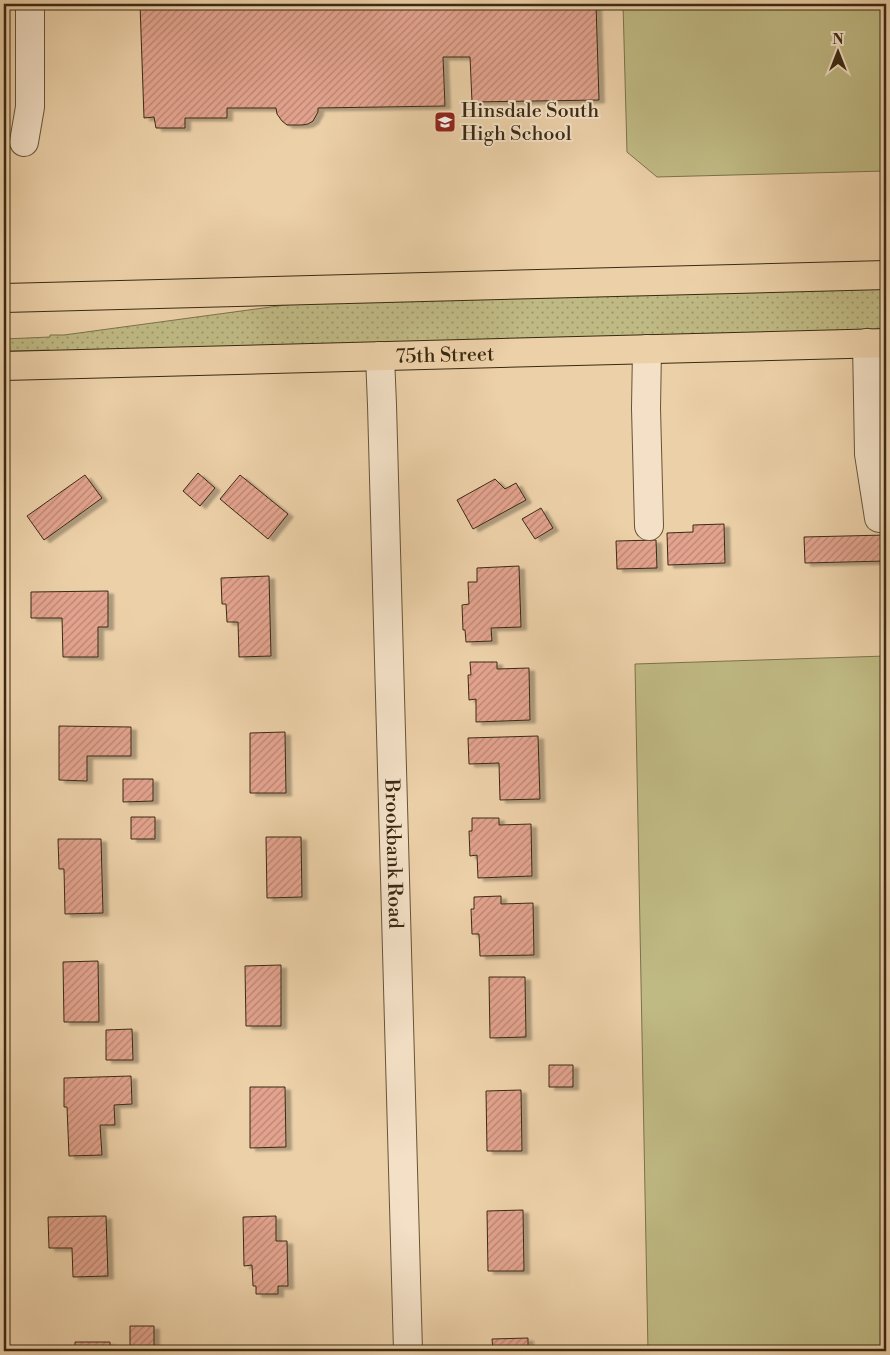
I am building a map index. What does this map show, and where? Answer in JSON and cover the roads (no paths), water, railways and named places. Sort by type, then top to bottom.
[{"type":"main road","points":[[4,298],[886,276]]},
{"type":"main road","name":"75th Street","points":[[4,366],[877,343]]},
{"type":"street","points":[[24,142],[30,107],[30,4]]},
{"type":"street","points":[[877,343],[869,454],[878,518]]},
{"type":"street","points":[[647,349],[646,408],[649,526]]},
{"type":"street","name":"Brookbank Road","points":[[380,356],[408,1351]]},
{"type":"place","name":"Hinsdale South High School","points":[[445,122]]}]
